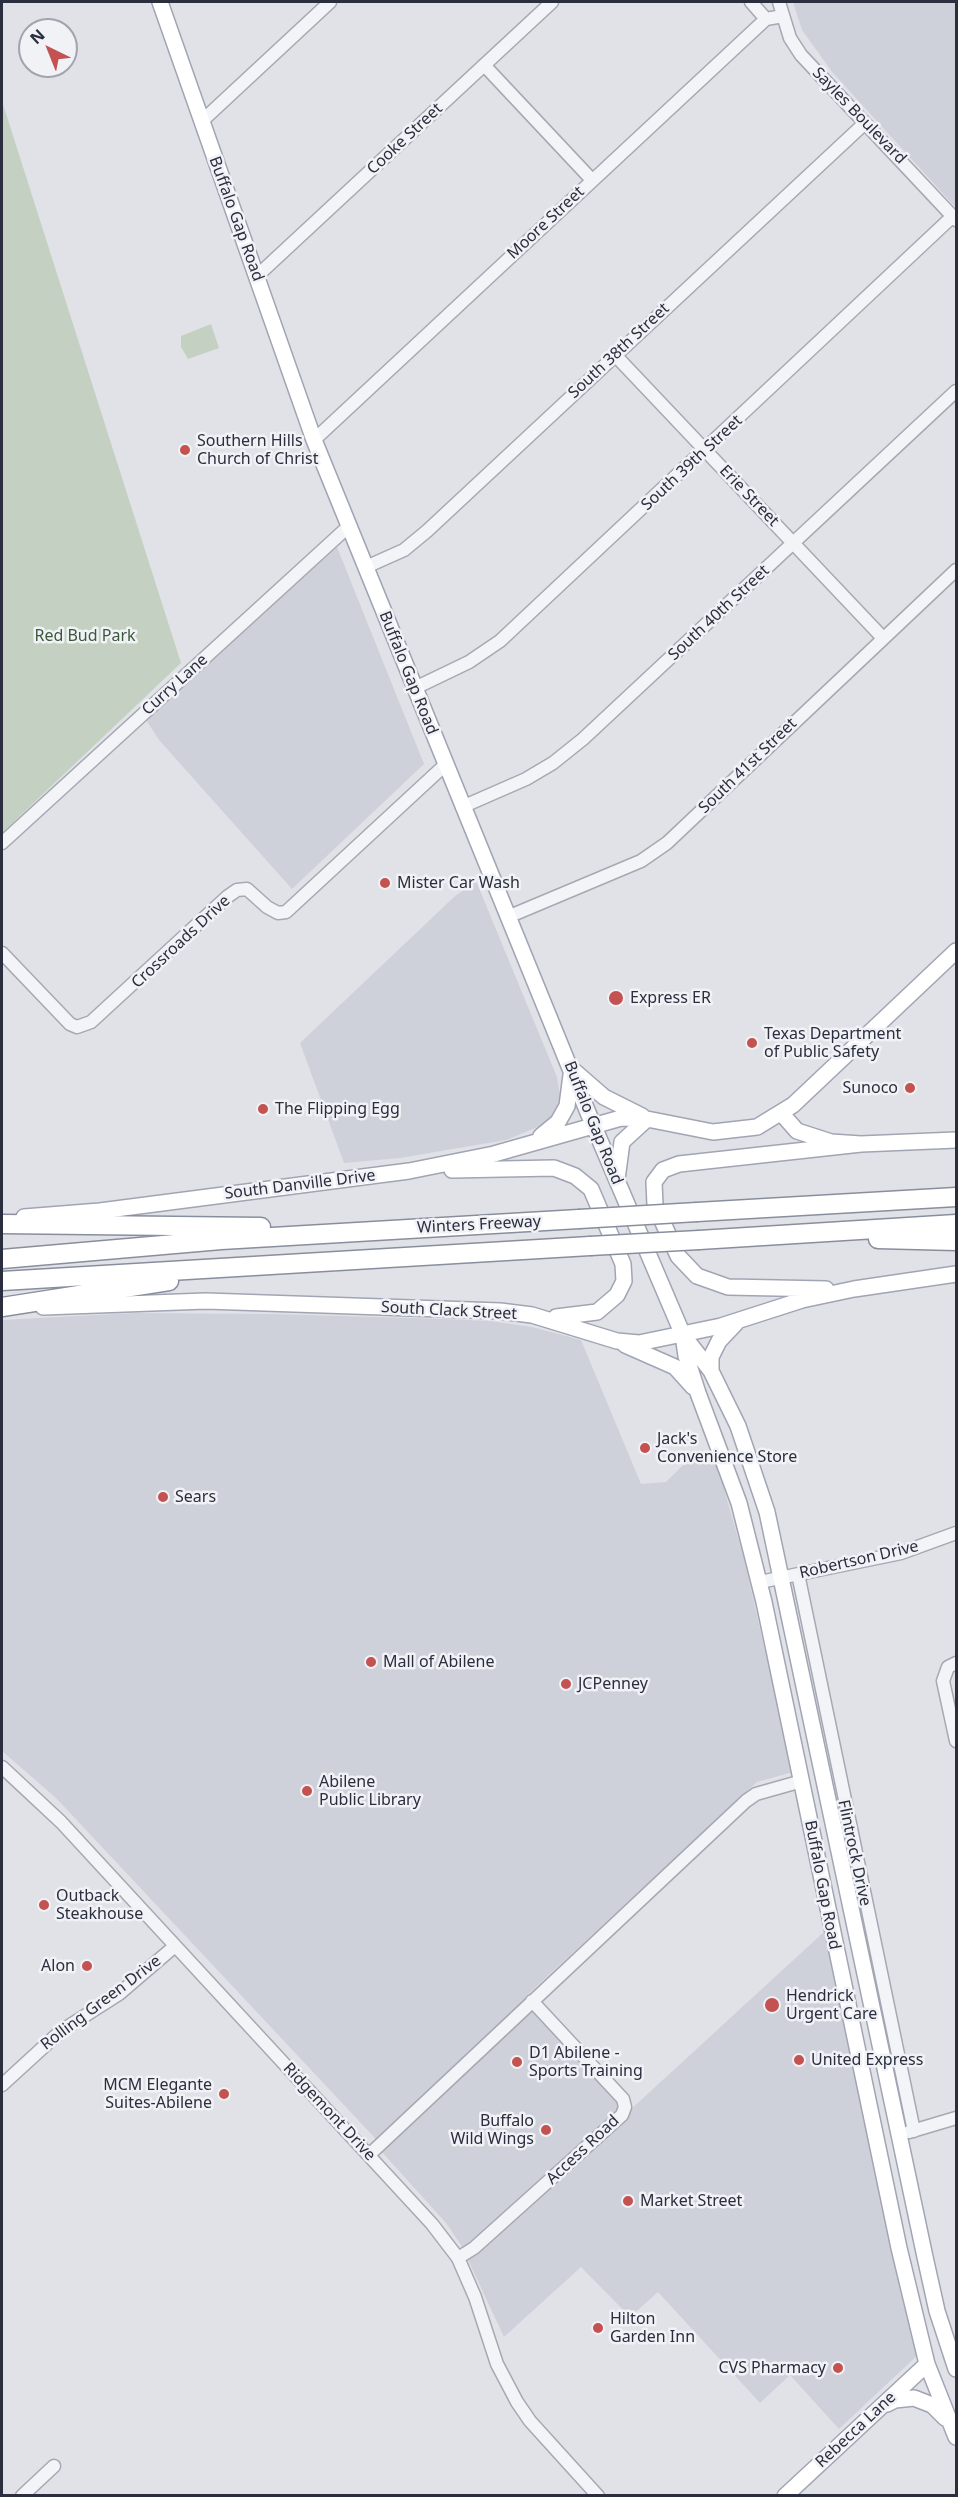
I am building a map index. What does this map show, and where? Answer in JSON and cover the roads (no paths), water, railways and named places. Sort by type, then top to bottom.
[{"type":"highway","name":"Winters Freeway","points":[[2,1259],[221,1240],[957,1197]]},
{"type":"highway","points":[[2,1224],[419,1229]]},
{"type":"highway","name":"Winters Freeway","points":[[2,1281],[957,1224]]},
{"type":"highway","points":[[757,1235],[957,1241]]},
{"type":"highway","points":[[2,1308],[267,1266]]},
{"type":"main road","name":"Buffalo Gap Road","points":[[160,2],[314,440],[445,765],[510,916],[617,1182],[683,1335],[711,1371],[738,1426],[757,1477],[782,1577],[829,1802],[906,2132],[937,2311],[957,2369]]},
{"type":"main road","points":[[571,1070],[604,1097],[648,1119],[724,1132],[757,1127],[782,1114],[957,951]]},
{"type":"main road","points":[[532,1142],[552,1128],[567,1106],[571,1070]]},
{"type":"main road","points":[[782,1114],[792,1127],[807,1137],[861,1144]]},
{"type":"main road","name":"South Danville Drive","points":[[2,1219],[100,1211],[409,1171],[494,1154],[593,1124],[621,1118],[648,1119]]},
{"type":"main road","points":[[617,1182],[622,1142],[648,1119]]},
{"type":"main road","points":[[854,1289],[747,1288],[706,1281],[678,1256],[655,1205],[653,1189],[663,1170],[679,1164],[861,1144],[957,1140]]},
{"type":"main road","points":[[409,1171],[554,1168],[575,1176],[591,1189],[623,1264],[624,1281],[617,1295],[597,1312],[567,1317],[532,1316]]},
{"type":"main road","name":"South Clack Street","points":[[2,1308],[206,1301],[500,1311],[532,1316],[617,1341],[648,1342],[740,1320],[802,1300],[854,1289],[957,1274]]},
{"type":"main road","points":[[711,1371],[711,1357],[718,1341],[740,1320]]},
{"type":"main road","name":"Buffalo Gap Road","points":[[683,1335],[686,1356],[698,1393],[739,1503],[760,1582],[865,2094],[927,2364],[953,2431]]},
{"type":"main road","points":[[617,1341],[675,1367],[698,1393]]},
{"type":"main road","points":[[802,1781],[818,1786],[829,1802]]},
{"type":"main road","name":"Rebecca Lane","points":[[786,2496],[927,2364]]},
{"type":"main road","points":[[881,2407],[895,2400],[914,2398],[932,2405],[953,2431]]},
{"type":"street","points":[[202,121],[330,2]]},
{"type":"street","name":"Cooke Street","points":[[257,276],[552,2]]},
{"type":"street","points":[[751,2],[766,19],[783,16]]},
{"type":"street","name":"Sayles Boulevard","points":[[779,2],[790,38],[801,55],[955,218]]},
{"type":"street","name":"Moore Street","points":[[314,440],[766,19]]},
{"type":"street","points":[[484,65],[592,180]]},
{"type":"street","name":"South 38th Street","points":[[366,567],[404,550],[420,537],[865,123]]},
{"type":"street","name":"South 39th Street","points":[[415,688],[469,662],[500,641],[955,218]]},
{"type":"street","name":"Erie Street","points":[[615,355],[883,638]]},
{"type":"street","name":"South 40th Street","points":[[462,807],[526,779],[568,751],[957,391]]},
{"type":"street","name":"Curry Lane","points":[[2,843],[349,526]]},
{"type":"street","name":"South 41st Street","points":[[510,916],[641,861],[667,843],[957,570]]},
{"type":"street","name":"Crossroads Drive","points":[[2,953],[70,1024],[77,1027],[92,1022],[237,890],[247,889],[267,907],[278,913],[286,912],[445,765]]},
{"type":"street","name":"Robertson Drive","points":[[760,1582],[901,1552],[957,1533]]},
{"type":"street","name":"Flintrock Drive","points":[[798,1574],[906,2132]]},
{"type":"street","points":[[957,1663],[948,1667],[943,1681],[957,1741]]},
{"type":"street","name":"Ridgemont Drive","points":[[2,1767],[61,1822],[432,2224],[458,2259],[475,2297],[497,2364],[517,2402],[530,2421],[598,2496]]},
{"type":"street","points":[[369,2155],[746,1801],[756,1794],[802,1781]]},
{"type":"street","name":"Rolling Green Drive","points":[[2,2085],[61,2031],[119,1994],[175,1946]]},
{"type":"street","name":"Access Road","points":[[458,2259],[490,2234],[622,2115],[625,2107],[623,2099],[532,2001]]},
{"type":"street","points":[[906,2132],[957,2118]]},
{"type":"street","points":[[22,2496],[54,2466]]},
{"type":"place","name":"Southern Hills Church of Christ","points":[[185,450]]},
{"type":"place","name":"Mister Car Wash","points":[[385,883]]},
{"type":"place","name":"Express ER","points":[[616,998]]},
{"type":"place","name":"Texas Department of Public Safety","points":[[752,1043]]},
{"type":"place","name":"Sunoco","points":[[910,1088]]},
{"type":"place","name":"The Flipping Egg","points":[[263,1109]]},
{"type":"place","name":"Jack's Convenience Store","points":[[645,1448]]},
{"type":"place","name":"Sears","points":[[163,1497]]},
{"type":"place","name":"Mall of Abilene","points":[[371,1662]]},
{"type":"place","name":"JCPenney","points":[[566,1684]]},
{"type":"place","name":"Abilene Public Library","points":[[307,1791]]},
{"type":"place","name":"Outback Steakhouse","points":[[44,1905]]},
{"type":"place","name":"Alon","points":[[87,1966]]},
{"type":"place","name":"Hendrick Urgent Care","points":[[772,2005]]},
{"type":"place","name":"United Express","points":[[799,2060]]},
{"type":"place","name":"D1 Abilene - Sports Training","points":[[517,2062]]},
{"type":"place","name":"MCM Elegante Suites-Abilene","points":[[224,2094]]},
{"type":"place","name":"Buffalo Wild Wings","points":[[546,2130]]},
{"type":"place","name":"Market Street","points":[[628,2201]]},
{"type":"place","name":"Hilton Garden Inn","points":[[598,2328]]},
{"type":"place","name":"CVS Pharmacy","points":[[838,2368]]},
{"type":"park label","name":"Red Bud Park","points":[[85,636]]}]
